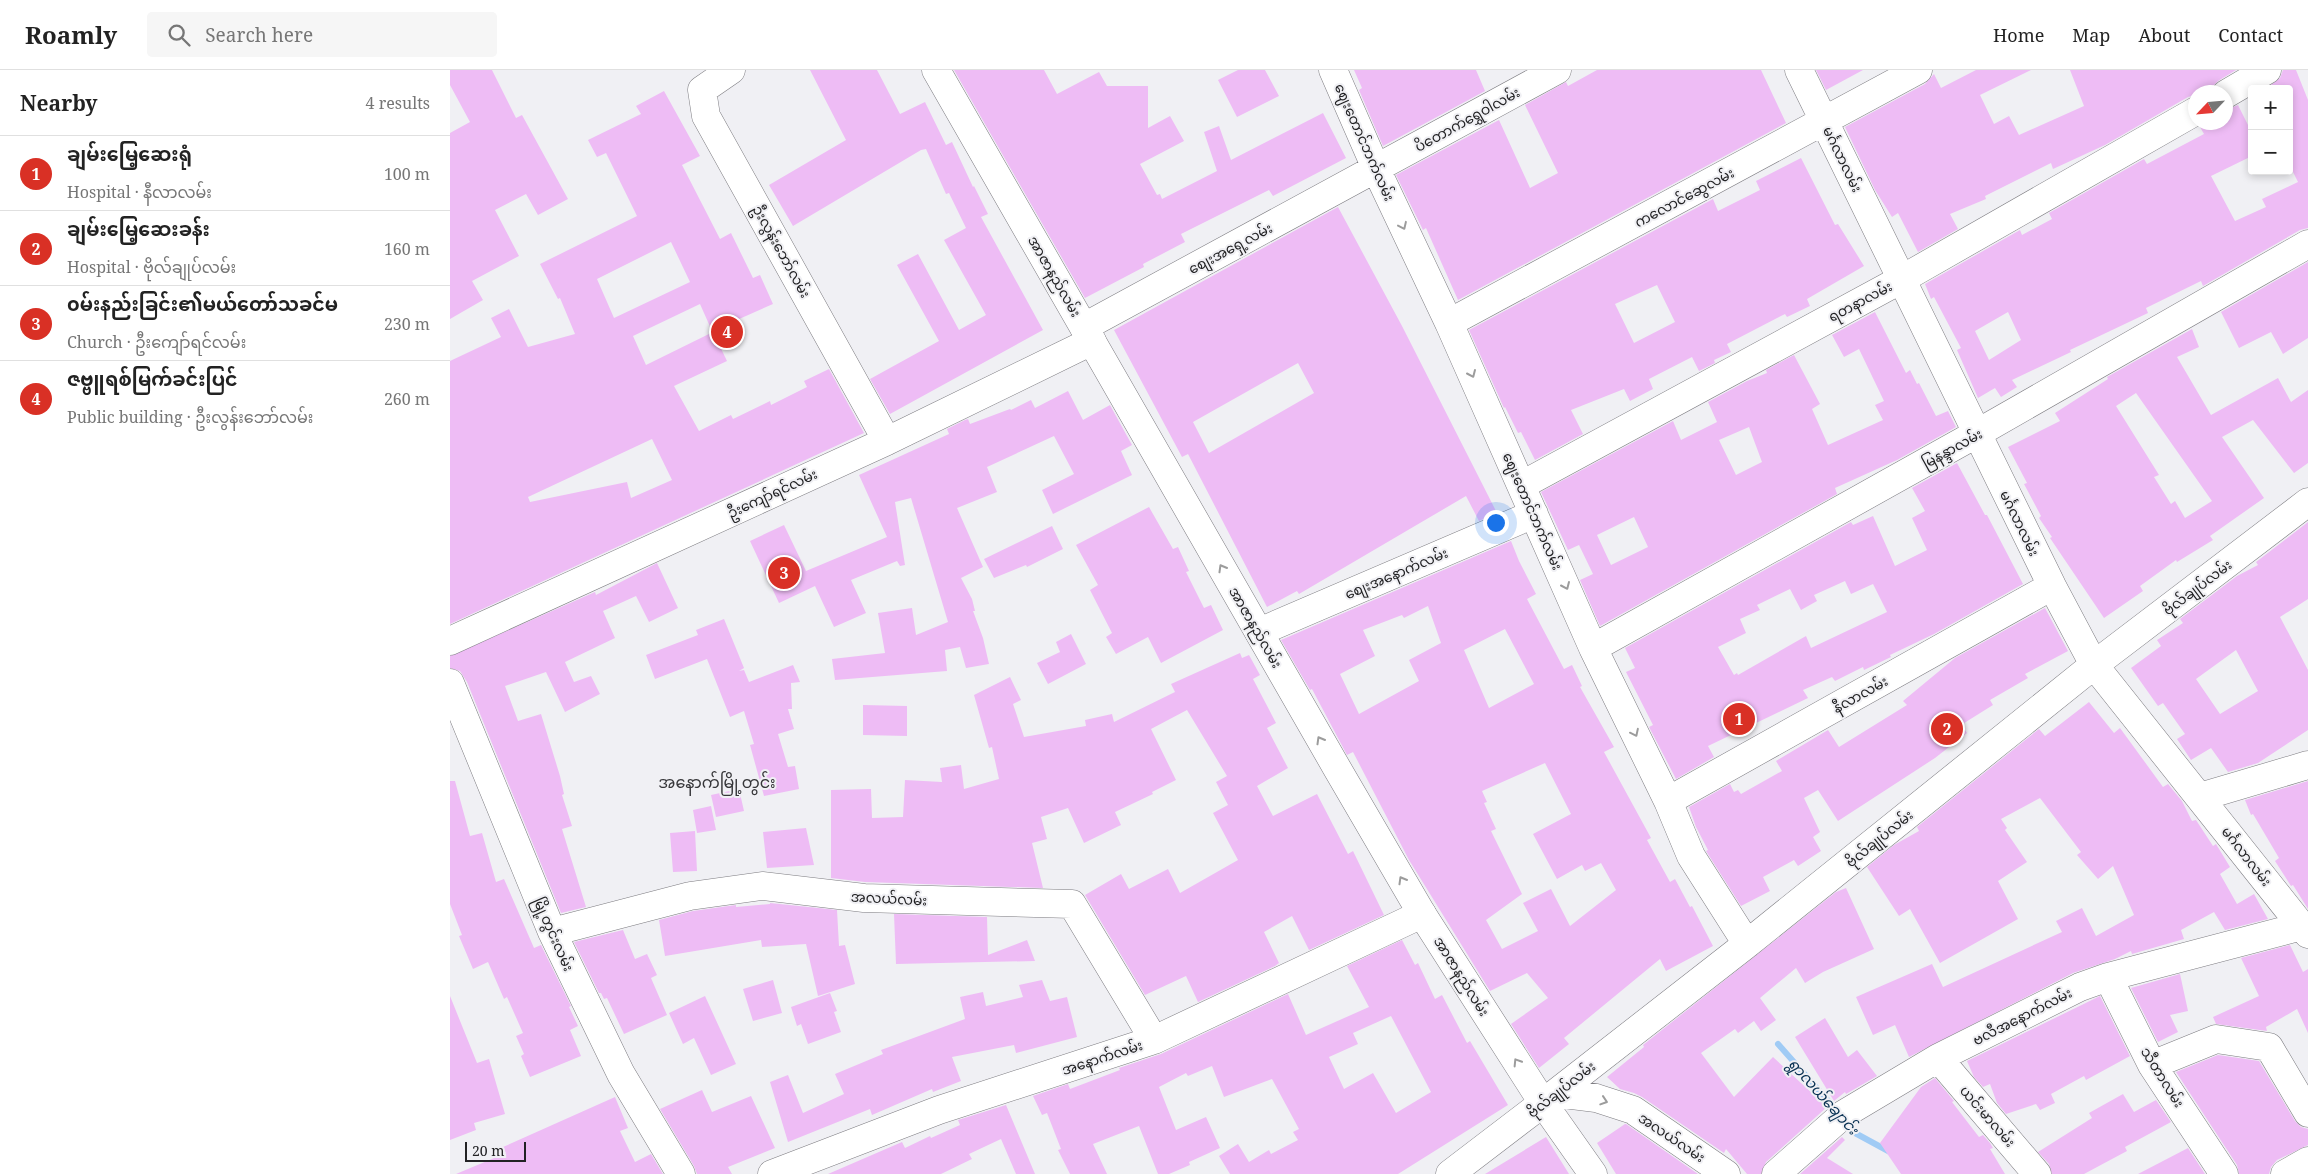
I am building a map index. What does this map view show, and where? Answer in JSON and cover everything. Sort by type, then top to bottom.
[{"type":"street","name":"ဦးလွန်းဘော်လမ်း","points":[[731,70],[702,90],[706,116],[887,441]]},
{"type":"street","name":"အာဇာနည်လမ်း","points":[[936,70],[1422,914],[1549,1098],[1593,1174]]},
{"type":"street","name":"ဈေးတောင်ဘက်လမ်း","points":[[1333,70],[1376,169],[1449,323],[1522,485],[1593,648],[1668,802],[1691,856],[1747,944]]},
{"type":"street","name":"ပိတောက်ရွှေဝါလမ်း","points":[[1376,169],[1557,70]]},
{"type":"street","name":"မင်္ဂလာလမ်း","points":[[1799,70],[1976,434],[2094,665],[2306,931]]},
{"type":"street","name":"ကလောင်ဆွေလမ်း","points":[[1449,323],[1918,70]]},
{"type":"street","points":[[2233,90],[2267,70]]},
{"type":"street","name":"ရတနာလမ်း","points":[[1522,485],[1902,279],[2188,116]]},
{"type":"street","name":"စျေးအရှေ့လမ်း","points":[[1088,334],[1376,169]]},
{"type":"street","name":"မြနန္ဒာလမ်း","points":[[1593,648],[1976,434],[2308,244]]},
{"type":"street","name":"ဦးကျော်ရင်လမ်း","points":[[450,641],[887,441],[1088,334]]},
{"type":"street","name":"ဗိုလ်ချုပ်လမ်း","points":[[1450,1174],[1747,944],[2094,665],[2308,502]]},
{"type":"street","name":"စျေးအနောက်လမ်း","points":[[1259,632],[1534,514]]},
{"type":"street","name":"နီလာလမ်း","points":[[1668,802],[2052,586]]},
{"type":"street","name":"မြို့တွင်းလမ်း","points":[[450,683],[552,932],[621,1074],[681,1174]]},
{"type":"street","points":[[2200,796],[2308,765]]},
{"type":"street","name":"အလယ်လမ်း","points":[[552,932],[690,896],[762,886],[864,898],[1072,904],[1154,1040]]},
{"type":"street","name":"အနောက်လမ်း","points":[[772,1174],[939,1110],[1154,1040],[1422,914]]},
{"type":"street","name":"ဗလီအနောက်လမ်း","points":[[1776,1174],[1844,1114],[1938,1058],[2080,987],[2108,977],[2306,931]]},
{"type":"street","name":"သီတာလမ်း","points":[[2108,977],[2152,1065],[2224,1174]]},
{"type":"street","points":[[2152,1065],[2216,1039],[2268,1047],[2308,1113]]},
{"type":"street","name":"ယင်းမာလမ်း","points":[[1938,1058],[2037,1174]]},
{"type":"street","name":"အလယ်လမ်း","points":[[1549,1098],[1596,1098],[1633,1110],[1726,1174]]},
{"type":"street","points":[[2285,1174],[2308,1161]]},
{"type":"building","points":[[450,70],[492,70],[516,118],[522,115],[568,199],[538,215],[526,194],[495,210],[519,256],[472,281],[483,300],[450,319],[450,133],[470,122],[450,85]]},
{"type":"building","points":[[810,70],[877,70],[900,114],[925,102],[946,145],[952,142],[988,214],[981,217],[1043,330],[890,414],[870,379],[939,341],[897,265],[918,254],[959,330],[986,315],[944,240],[966,228],[949,193],[946,194],[926,149],[921,150],[793,226],[769,185],[846,140]]},
{"type":"building","points":[[954,70],[1044,70],[1057,94],[1099,72],[1107,86],[1148,86],[1148,128],[1170,116],[1184,141],[1140,164],[1157,195],[1160,194],[1162,199],[1217,171],[1204,132],[1219,126],[1231,160],[1323,113],[1346,158],[1273,196],[1269,190],[1181,234],[1185,242],[1143,264],[1144,267],[1085,298]]},
{"type":"building","points":[[1238,70],[1265,70],[1279,96],[1237,117],[1218,80]]},
{"type":"building","points":[[1354,70],[1476,70],[1485,91],[1383,146],[1359,90],[1362,88]]},
{"type":"building","points":[[1597,70],[1761,70],[1786,123],[1458,300],[1426,228],[1423,230],[1396,175],[1499,120],[1530,188],[1558,173],[1525,105],[1566,82],[1568,86]]},
{"type":"building","points":[[1816,70],[1863,70],[1826,90]]},
{"type":"building","points":[[1976,70],[2031,70],[1980,95],[1994,124],[2009,116],[2019,135],[2084,106],[2070,70],[2236,70],[2214,85],[2188,85],[2188,97],[2105,145],[2053,169],[2051,163],[1985,196],[1986,199],[1950,214],[1958,229],[1918,252],[1898,213],[1892,217],[1875,190],[1845,127],[1925,84],[1934,74],[1941,88]]},
{"type":"building","points":[[2283,70],[2296,70],[2308,100],[2308,228],[2300,230],[2203,286],[2201,281],[2146,308],[2148,313],[2012,380],[2017,387],[2001,397],[1995,388],[1978,398],[1957,350],[1961,348],[1934,297],[1931,299],[1925,284],[2020,230],[2022,235],[2052,219],[2049,213],[2144,159],[2147,164],[2204,134],[2202,130],[2233,130],[2233,107],[2238,105],[2248,125],[2248,158],[2211,176],[2235,221],[2266,207],[2262,199],[2298,182],[2293,172],[2293,85],[2271,85],[2280,78]],"holes":[[[2008,312],[2021,340],[1989,360],[1975,331]]]},
{"type":"building","points":[[664,91],[700,156],[682,165],[720,239],[731,233],[753,278],[760,275],[773,304],[712,331],[700,304],[633,336],[646,365],[713,332],[727,361],[674,386],[699,431],[731,415],[733,419],[770,401],[771,405],[807,387],[804,381],[829,369],[864,433],[450,624],[450,361],[501,337],[491,318],[509,309],[528,347],[575,334],[560,298],[558,299],[540,264],[637,216],[606,153],[597,157],[588,140],[641,114],[636,106]],"holes":[[[671,242],[690,282],[614,318],[597,279]],[[652,439],[672,480],[631,498],[627,482],[530,502],[528,497]]]},
{"type":"building","points":[[1801,158],[1835,225],[1838,224],[1864,266],[1807,299],[1810,306],[1787,317],[1785,314],[1727,344],[1731,352],[1714,360],[1715,363],[1699,371],[1692,357],[1649,379],[1653,389],[1630,401],[1624,389],[1571,410],[1583,434],[1535,460],[1521,432],[1518,433],[1504,408],[1469,330],[1713,199],[1718,211],[1760,190],[1756,181]],"holes":[[[1657,285],[1675,322],[1634,343],[1615,304]]]},
{"type":"building","points":[[1338,207],[1402,326],[1497,513],[1479,521],[1466,496],[1299,594],[1297,591],[1267,607],[1188,454],[1182,457],[1114,330]],"holes":[[[1298,363],[1314,393],[1209,453],[1193,422]]]},
{"type":"building","points":[[2308,262],[2308,338],[2283,354],[2271,332],[2239,348],[2221,312]]},
{"type":"building","points":[[1875,312],[1906,373],[1910,370],[1936,416],[1948,411],[1956,427],[1897,460],[1835,488],[1837,494],[1600,626],[1580,580],[1593,574],[1579,545],[1568,550],[1541,492],[1673,421],[1681,440],[1717,422],[1708,402],[1747,381],[1767,373],[1766,370],[1794,355],[1820,404],[1812,409],[1828,445],[1883,420],[1875,405],[1884,401],[1859,349],[1844,357],[1832,335]],"holes":[[[1749,427],[1762,462],[1736,475],[1719,440]],[[1634,517],[1648,547],[1611,565],[1597,535]]]},
{"type":"building","points":[[2192,329],[2199,347],[2177,357],[2211,415],[2278,378],[2291,402],[2308,390],[2308,463],[2294,473],[2253,420],[2222,437],[2264,498],[2210,536],[2213,540],[2177,562],[2176,560],[2140,586],[2143,591],[2104,618],[2050,538],[2052,537],[2039,518],[2041,516],[2024,484],[2027,483],[2008,447],[2060,421],[2055,413],[2108,379],[2107,377]],"holes":[[[2136,393],[2212,501],[2185,518],[2175,501],[2171,504],[2154,477],[2159,475],[2116,406]]]},
{"type":"building","points":[[1068,391],[1083,420],[1110,405],[1132,445],[1121,451],[1132,475],[1053,514],[1042,490],[1074,474],[1054,436],[987,467],[997,492],[957,508],[983,567],[961,578],[972,599],[975,611],[973,611],[983,638],[989,664],[966,668],[960,647],[945,650],[947,671],[835,680],[832,659],[885,653],[878,613],[912,608],[916,635],[948,622],[911,498],[895,502],[905,565],[900,566],[897,561],[851,580],[866,613],[834,627],[815,586],[779,603],[750,541],[784,525],[806,571],[887,537],[859,475],[949,434],[947,429],[965,420],[968,419],[970,424],[1011,410],[1031,400],[1035,408]]},
{"type":"building","points":[[1957,463],[2023,584],[1934,634],[1890,655],[1891,657],[1864,670],[1863,667],[1835,681],[1832,677],[1803,690],[1808,698],[1708,746],[1714,757],[1676,779],[1649,727],[1653,725],[1626,672],[1635,668],[1625,648],[1851,522],[1853,525],[1873,516],[1895,566],[1927,550],[1912,518],[1925,511],[1912,488]],"holes":[[[1845,581],[1851,594],[1873,584],[1887,612],[1811,648],[1806,636],[1738,675],[1737,673],[1734,675],[1718,647],[1746,633],[1740,619],[1760,610],[1757,605],[1790,589],[1801,610],[1817,601],[1814,595]]]},
{"type":"building","points":[[1149,507],[1173,549],[1178,547],[1189,571],[1186,572],[1204,608],[1211,605],[1223,630],[1161,663],[1148,637],[1116,654],[1106,637],[1112,633],[1090,590],[1098,585],[1076,545]]},
{"type":"building","points":[[2308,522],[2308,599],[2280,617],[2308,670],[2308,730],[2258,763],[2228,772],[2211,748],[2191,760],[2177,739],[2185,734],[2163,703],[2158,706],[2131,668],[2161,646],[2157,640],[2183,623],[2180,619],[2237,576],[2258,565],[2256,562]],"holes":[[[2236,650],[2258,691],[2220,714],[2196,679]]]},
{"type":"building","points":[[1052,526],[1063,549],[1027,567],[1026,565],[994,578],[984,559]]},
{"type":"building","points":[[1511,541],[1536,594],[1527,599],[1564,669],[1572,665],[1582,686],[1580,687],[1614,747],[1604,752],[1651,838],[1647,840],[1670,882],[1675,879],[1690,907],[1692,906],[1713,946],[1666,971],[1660,959],[1564,1038],[1569,1044],[1539,1068],[1511,1024],[1548,998],[1527,973],[1490,991],[1409,860],[1353,752],[1347,755],[1312,689],[1310,690],[1281,640]],"holes":[[[1428,606],[1441,643],[1409,660],[1419,681],[1359,714],[1340,674],[1375,656],[1363,630],[1402,615],[1404,618]],[[1505,629],[1534,684],[1489,708],[1464,650]],[[1545,763],[1571,814],[1533,834],[1557,879],[1582,865],[1585,871],[1601,863],[1616,890],[1570,926],[1551,889],[1523,903],[1538,931],[1502,949],[1486,920],[1522,894],[1491,831],[1496,829],[1484,803],[1487,802],[1482,791]]]},
{"type":"building","points":[[657,563],[678,608],[649,622],[636,596],[603,611],[615,638],[565,662],[574,682],[591,676],[600,694],[565,712],[546,672],[505,686],[518,721],[541,714],[560,776],[564,794],[562,795],[572,826],[562,829],[586,907],[561,913],[467,682],[460,671],[450,668],[450,656],[595,592],[596,595]]},
{"type":"building","points":[[2045,608],[2068,651],[2025,674],[2028,678],[1990,700],[1993,705],[1961,725],[1967,733],[1935,758],[1838,821],[1818,790],[1804,798],[1820,832],[1813,837],[1821,851],[1798,866],[1794,860],[1763,877],[1770,891],[1741,906],[1706,851],[1708,850],[1696,827],[1689,807],[1730,784],[1734,792],[1738,790],[1741,794],[1782,771],[1776,761],[1828,730],[1839,747],[1907,705],[1903,701],[1955,658]]},
{"type":"building","points":[[724,619],[744,668],[739,671],[744,670],[749,682],[793,665],[800,682],[791,683],[792,709],[788,709],[794,729],[778,734],[788,767],[795,766],[799,789],[764,796],[750,745],[754,744],[744,711],[730,717],[707,659],[655,679],[646,655],[698,635],[696,630]]},
{"type":"building","points":[[1071,634],[1086,664],[1048,684],[1037,663],[1060,652],[1056,642]]},
{"type":"building","points":[[1240,653],[1242,658],[1249,655],[1260,675],[1253,679],[1276,723],[1267,728],[1288,768],[1257,786],[1273,816],[1317,794],[1348,854],[1353,851],[1384,915],[1309,950],[1292,916],[1264,932],[1279,963],[1275,966],[1198,1002],[1186,976],[1145,995],[1085,895],[1121,874],[1129,889],[1168,869],[1180,893],[1238,860],[1213,813],[1228,805],[1216,782],[1227,776],[1187,710],[1151,729],[1176,780],[1152,792],[1153,794],[1115,812],[1121,825],[1084,843],[1068,808],[1041,817],[1047,839],[1032,843],[1043,888],[865,882],[831,878],[831,790],[871,789],[872,818],[903,817],[905,780],[942,782],[940,768],[961,765],[964,789],[999,779],[992,747],[989,748],[974,695],[1010,677],[1021,700],[1013,704],[1024,737],[1086,726],[1085,720],[1112,714],[1114,722],[1175,692],[1171,684]]},
{"type":"building","points":[[2089,702],[2114,733],[2120,728],[2163,787],[2168,784],[2182,801],[2192,821],[2196,820],[2213,846],[2216,844],[2230,867],[2220,874],[2237,904],[2254,894],[2268,919],[2225,930],[2214,912],[2181,930],[2184,939],[2132,954],[2131,951],[2115,959],[2073,973],[1909,1057],[1895,1025],[1873,1035],[1856,997],[1932,964],[1943,987],[2062,932],[2056,921],[2082,908],[2096,936],[2134,915],[2113,866],[2098,879],[2077,855],[2081,852],[2040,798],[2001,819],[2007,828],[2005,830],[2027,862],[1998,881],[2018,919],[1940,963],[1910,909],[1899,916],[1867,867],[1894,845],[1919,831],[1917,827],[2039,729],[2045,736]]},
{"type":"building","points":[[863,705],[907,706],[907,736],[863,735]]},
{"type":"building","points":[[450,781],[455,781],[470,836],[482,833],[496,882],[504,879],[534,948],[541,945],[571,1006],[569,1007],[578,1026],[570,1030],[581,1056],[530,1077],[521,1056],[524,1054],[516,1036],[523,1033],[507,997],[504,999],[488,962],[473,969],[459,936],[462,935],[450,904]]},
{"type":"building","points":[[2308,781],[2308,909],[2275,861],[2279,858],[2253,814],[2251,815],[2245,800]]},
{"type":"building","points":[[739,789],[744,811],[716,817],[711,795]]},
{"type":"building","points":[[711,806],[716,830],[697,833],[693,810]]},
{"type":"building","points":[[806,828],[814,865],[767,868],[763,832]]},
{"type":"building","points":[[695,831],[697,871],[673,872],[670,833]]},
{"type":"building","points":[[1846,888],[1874,949],[1823,972],[1805,983],[1796,968],[1760,998],[1776,1020],[1761,1031],[1754,1021],[1738,1033],[1735,1029],[1701,1053],[1734,1097],[1773,1057],[1827,1107],[1766,1162],[1761,1174],[1747,1174],[1726,1149],[1724,1153],[1642,1097],[1620,1089],[1607,1077],[1644,1047],[1643,1045],[1836,892]]},
{"type":"building","points":[[770,903],[837,910],[839,946],[845,945],[855,984],[818,996],[806,944],[762,947],[761,940],[665,956],[659,920],[693,911],[736,905],[736,907]]},
{"type":"building","points":[[894,914],[987,917],[988,955],[1027,940],[1035,961],[896,964]]},
{"type":"building","points":[[623,930],[635,959],[647,954],[657,975],[651,978],[667,1015],[624,1034],[607,998],[604,999],[601,993],[599,993],[574,942]]},
{"type":"building","points":[[1402,940],[1415,965],[1418,963],[1435,999],[1442,995],[1467,1043],[1470,1041],[1508,1105],[1398,1174],[1230,1174],[1219,1156],[1238,1144],[1249,1162],[1269,1150],[1271,1154],[1298,1140],[1293,1132],[1299,1129],[1272,1079],[1224,1097],[1212,1066],[1188,1076],[1186,1073],[1159,1087],[1176,1130],[1206,1117],[1220,1148],[1189,1162],[1190,1165],[1169,1174],[1158,1174],[1139,1126],[1093,1144],[1107,1174],[1070,1174],[1058,1150],[1061,1149],[1047,1113],[1042,1115],[1033,1096],[1068,1084],[1070,1089],[1120,1070],[1119,1068],[1161,1054],[1288,994],[1306,1035],[1369,1007],[1347,966]],"holes":[[[1391,1016],[1431,1092],[1396,1113],[1373,1073],[1344,1089],[1329,1057],[1358,1044],[1353,1033]]]},
{"type":"building","points":[[2290,945],[2303,972],[2308,969],[2308,1033],[2297,1009],[2266,1027],[2267,1031],[2216,1024],[2213,1017],[2259,996],[2241,958]]},
{"type":"building","points":[[2180,974],[2188,1011],[2170,1015],[2178,1032],[2158,1042],[2131,988]]},
{"type":"building","points":[[773,980],[782,1013],[753,1021],[743,989]]},
{"type":"building","points":[[1042,980],[1050,1001],[1067,997],[1077,1037],[1016,1053],[1014,1045],[952,1057],[961,1081],[933,1092],[932,1089],[872,1115],[870,1109],[788,1142],[770,1082],[788,1075],[803,1113],[844,1094],[835,1074],[883,1054],[881,1050],[965,1019],[960,997],[983,992],[986,1006],[1023,997],[1019,985]]},
{"type":"building","points":[[830,993],[837,1011],[834,1012],[841,1032],[808,1044],[801,1024],[797,1026],[791,1007]]},
{"type":"building","points":[[450,996],[477,1063],[489,1059],[505,1114],[474,1123],[476,1130],[450,1140]]},
{"type":"building","points":[[705,996],[736,1064],[711,1075],[694,1038],[683,1044],[669,1013]]},
{"type":"building","points":[[2100,996],[2130,1056],[2086,1080],[2084,1076],[2051,1094],[2055,1103],[2040,1110],[2036,1104],[2006,1114],[1997,1103],[1990,1084],[1983,1087],[1974,1077],[1967,1061]]},
{"type":"building","points":[[1825,1018],[1848,1057],[1857,1050],[1877,1076],[1846,1094],[1845,1092],[1834,1101],[1795,1037]]},
{"type":"building","points":[[2218,1055],[2259,1061],[2295,1121],[2301,1127],[2308,1129],[2308,1145],[2277,1160],[2271,1167],[2269,1174],[2239,1174],[2237,1165],[2176,1072]]},
{"type":"building","points":[[1935,1078],[1979,1137],[1983,1135],[1990,1143],[1993,1148],[1990,1149],[2005,1174],[1901,1174],[1880,1143],[1921,1087]]},
{"type":"building","points":[[702,1090],[712,1112],[751,1096],[775,1148],[728,1167],[732,1174],[697,1174],[660,1109]]},
{"type":"building","points":[[2123,1094],[2134,1112],[2156,1100],[2171,1122],[2125,1147],[2127,1151],[2084,1174],[2052,1174],[2049,1164],[2038,1152],[2092,1118],[2089,1113]]},
{"type":"building","points":[[615,1097],[628,1128],[620,1131],[635,1162],[651,1154],[663,1174],[456,1174],[506,1153],[503,1147]]},
{"type":"building","points":[[1006,1105],[1035,1174],[1016,1174],[1001,1139],[969,1154],[972,1159],[941,1174],[828,1174],[902,1142],[905,1148],[930,1136],[931,1138],[960,1125],[958,1120]]},
{"type":"building","points":[[1625,1124],[1698,1174],[1616,1174],[1597,1143]]},
{"type":"building","points":[[1546,1137],[1569,1174],[1485,1174]]},
{"type":"building","points":[[1842,1137],[1845,1140],[1827,1158],[1853,1174],[1800,1174]]},
{"type":"building","points":[[2188,1148],[2205,1174],[2138,1174]]},
{"type":"waterway","name":"ရွာလယ်ချောင်း","points":[[1778,1044],[1838,1112]]},
{"type":"waterway","name":"ရွာလယ်ချောင်း","points":[[1845,1122],[1855,1133],[1890,1152]]},
{"type":"place","name":"ဇဗ္ဗူရစ်မြက်ခင်းပြင်","points":[[727,332]]},
{"type":"place","name":"၀မ်းနည်းခြင်း၏မယ်တော်သခင်မ","points":[[784,573]]},
{"type":"place","name":"ချမ်းမြေ့ဆေးရုံ","points":[[1739,719]]},
{"type":"place","name":"ချမ်းမြေ့ဆေးခန်း","points":[[1947,729]]},
{"type":"district","name":"အနောက်မြို့တွင်း","points":[[717,782]]}]
